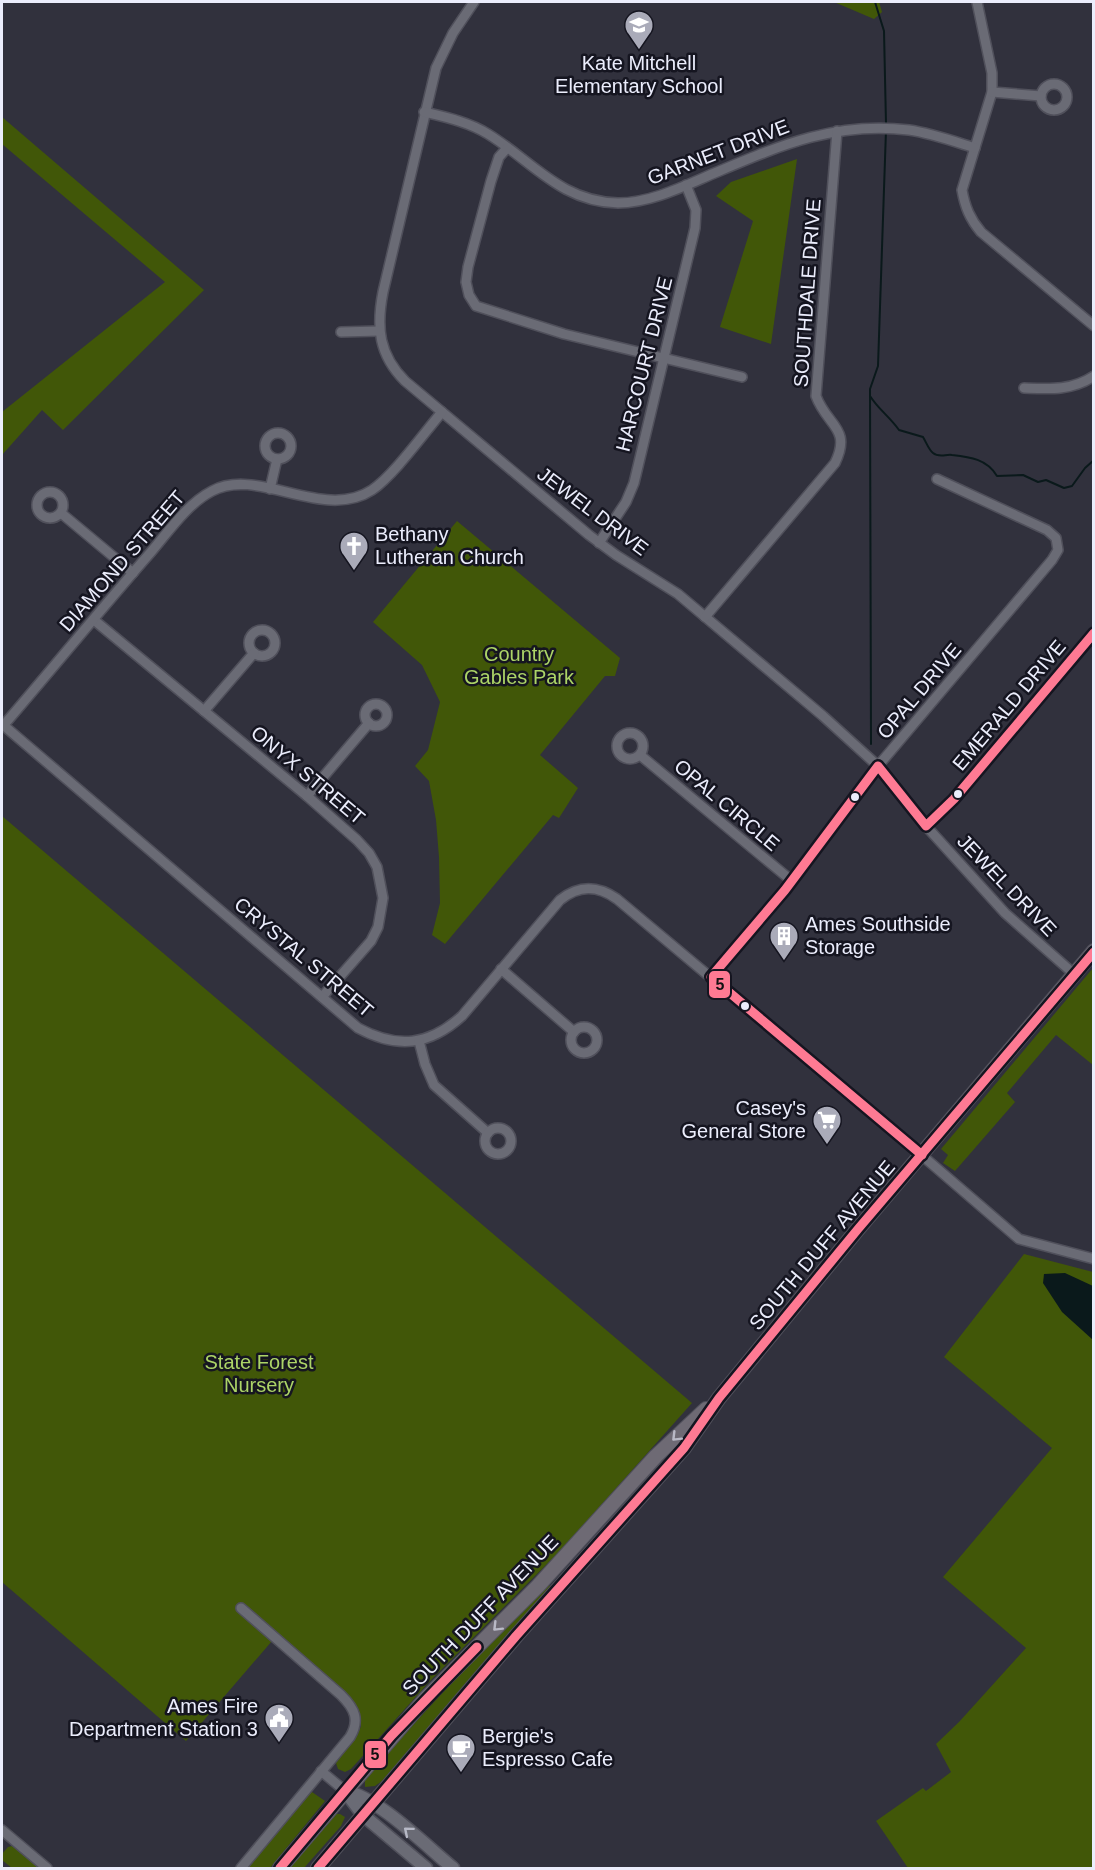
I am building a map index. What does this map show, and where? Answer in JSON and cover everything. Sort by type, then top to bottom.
[{"type":"main road","name":"SOUTH DUFF AVENUE","points":[[318,1869],[520,1631],[684,1448],[719,1398],[858,1229],[1094,951]]},
{"type":"main road","name":"SOUTH DUFF AVENUE","points":[[280,1869],[425,1699],[538,1586],[656,1456],[693,1419],[719,1398]]},
{"type":"main road","points":[[345,1791],[374,1802],[453,1869]]},
{"type":"main road","points":[[345,1791],[363,1815],[426,1869]]},
{"type":"street","name":"JEWEL DRIVE","points":[[474,2],[466,12],[436,68],[383,292],[379,312],[379,331],[392,368],[599,543],[678,594],[822,716],[878,766],[926,825],[1005,914],[1074,974]]},
{"type":"street","points":[[977,2],[992,73],[992,92],[962,190],[970,219],[981,232],[1094,326]]},
{"type":"street","points":[[992,92],[1041,96]]},
{"type":"street","name":"GARNET DRIVE","points":[[424,112],[487,133],[545,178],[570,192],[598,201],[618,203],[659,196],[776,147],[814,135],[837,131],[870,128],[909,130],[975,148]]},
{"type":"street","name":"SOUTHDALE DRIVE","points":[[705,617],[835,463],[842,449],[840,434],[820,408],[816,396],[837,131]]},
{"type":"street","points":[[507,148],[499,157],[491,181],[468,267],[466,282],[469,295],[476,306],[564,334],[742,377]]},
{"type":"street","name":"HARCOURT DRIVE","points":[[599,543],[626,502],[634,483],[665,359],[695,228],[696,210],[686,185]]},
{"type":"street","points":[[341,332],[379,331]]},
{"type":"street","points":[[1024,388],[1061,389],[1083,383],[1094,376]]},
{"type":"street","name":"DIAMOND STREET","points":[[2,725],[190,508],[213,490],[226,485],[234,485],[329,500],[358,497],[372,490],[384,480],[442,412]]},
{"type":"street","points":[[270,489],[277,459]]},
{"type":"street","name":"OPAL DRIVE","points":[[711,977],[792,881],[878,766],[1058,550],[1056,538],[1047,530],[937,479]]},
{"type":"street","points":[[61,513],[132,573]]},
{"type":"street","name":"ONYX STREET","points":[[94,620],[307,796],[369,853],[377,867],[384,898],[378,927],[371,941],[322,997]]},
{"type":"street","name":"EMERALD DRIVE","points":[[926,825],[954,799],[1094,632]]},
{"type":"street","points":[[204,711],[254,653]]},
{"type":"street","points":[[307,796],[369,723]]},
{"type":"street","name":"CRYSTAL STREET","points":[[2,725],[358,1028],[375,1037],[391,1042],[419,1041],[452,1026],[560,900],[575,890],[585,888],[606,892],[711,977],[1019,1239],[1094,1259]]},
{"type":"street","name":"OPAL CIRCLE","points":[[640,755],[792,881]]},
{"type":"street","points":[[501,969],[574,1032]]},
{"type":"street","points":[[419,1041],[424,1064],[434,1085],[489,1133]]},
{"type":"street","points":[[241,1608],[342,1695],[353,1707],[356,1718],[354,1731],[241,1869]]},
{"type":"street","points":[[321,1771],[345,1791]]},
{"type":"street","points":[[2,1830],[47,1869]]},
{"type":"green space","points":[[834,2],[879,2],[882,12],[874,19]]},
{"type":"green space","points":[[2,117],[204,290],[63,430],[42,410],[2,455],[2,412],[165,282],[2,144]]},
{"type":"green space","points":[[797,159],[771,344],[720,327],[753,221],[716,196],[731,182]]},
{"type":"green space","name":"Country Gables Park","points":[[457,521],[620,658],[615,676],[605,676],[540,755],[578,788],[559,818],[553,815],[445,944],[432,935],[440,903],[436,820],[429,781],[415,766],[428,750],[440,702],[422,665],[373,622]]},
{"type":"green space","name":"State Forest Nursery","points":[[2,816],[692,1403],[560,1551],[431,1680],[351,1769],[345,1772],[338,1769],[336,1763],[358,1734],[361,1726],[359,1710],[343,1691],[278,1634],[186,1741],[2,1582]]},
{"type":"green space","points":[[1093,968],[1093,1065],[1056,1035],[1007,1093],[1015,1102],[955,1171],[943,1163],[948,1155],[941,1149]]},
{"type":"green space","points":[[1024,1254],[1093,1272],[1093,1868],[908,1868],[876,1821],[923,1788],[926,1791],[951,1772],[936,1744],[1026,1648],[943,1577],[1052,1448],[944,1357]]},
{"type":"green space","points":[[548,1584],[551,1587],[382,1781],[375,1786],[365,1787],[365,1780],[409,1730]]},
{"type":"green space","points":[[312,1792],[325,1801],[270,1868],[247,1868],[308,1794]]},
{"type":"green space","points":[[336,1814],[345,1817],[341,1826],[304,1868],[287,1868],[327,1821]]},
{"type":"green space","points":[[12,1846],[39,1868],[12,1868],[2,1860],[2,1854]]},
{"type":"shaded area","points":[[1065,1273],[1093,1286],[1093,1340],[1062,1312],[1043,1283],[1044,1274]]},
{"type":"waterway","points":[[875,2],[884,31],[886,124]]},
{"type":"waterway","points":[[871,744],[870,389],[878,366],[886,130]]},
{"type":"waterway","points":[[870,396],[899,430],[923,437],[935,454],[978,460],[993,470],[997,476],[1023,475],[1038,482],[1046,480],[1064,488],[1072,486],[1094,460]]},
{"type":"transit line","name":"5","points":[[922,1155],[711,977],[785,890],[878,766],[926,826],[954,799],[1094,633]]},
{"type":"transit line","name":"5","points":[[318,1868],[516,1636],[684,1448],[719,1398],[858,1229],[1094,952]]},
{"type":"transit line","name":"5","points":[[280,1868],[391,1736],[477,1647]]},
{"type":"place","name":"Kate Mitchell Elementary School","points":[[639,50]]},
{"type":"place","name":"Bethany Lutheran Church","points":[[354,572]]},
{"type":"place","name":"Ames Southside Storage","points":[[784,962]]},
{"type":"place","name":"Casey's General Store","points":[[827,1146]]},
{"type":"place","name":"Ames Fire Department Station 3","points":[[279,1744]]},
{"type":"place","name":"Bergie's Espresso Cafe","points":[[461,1774]]}]
